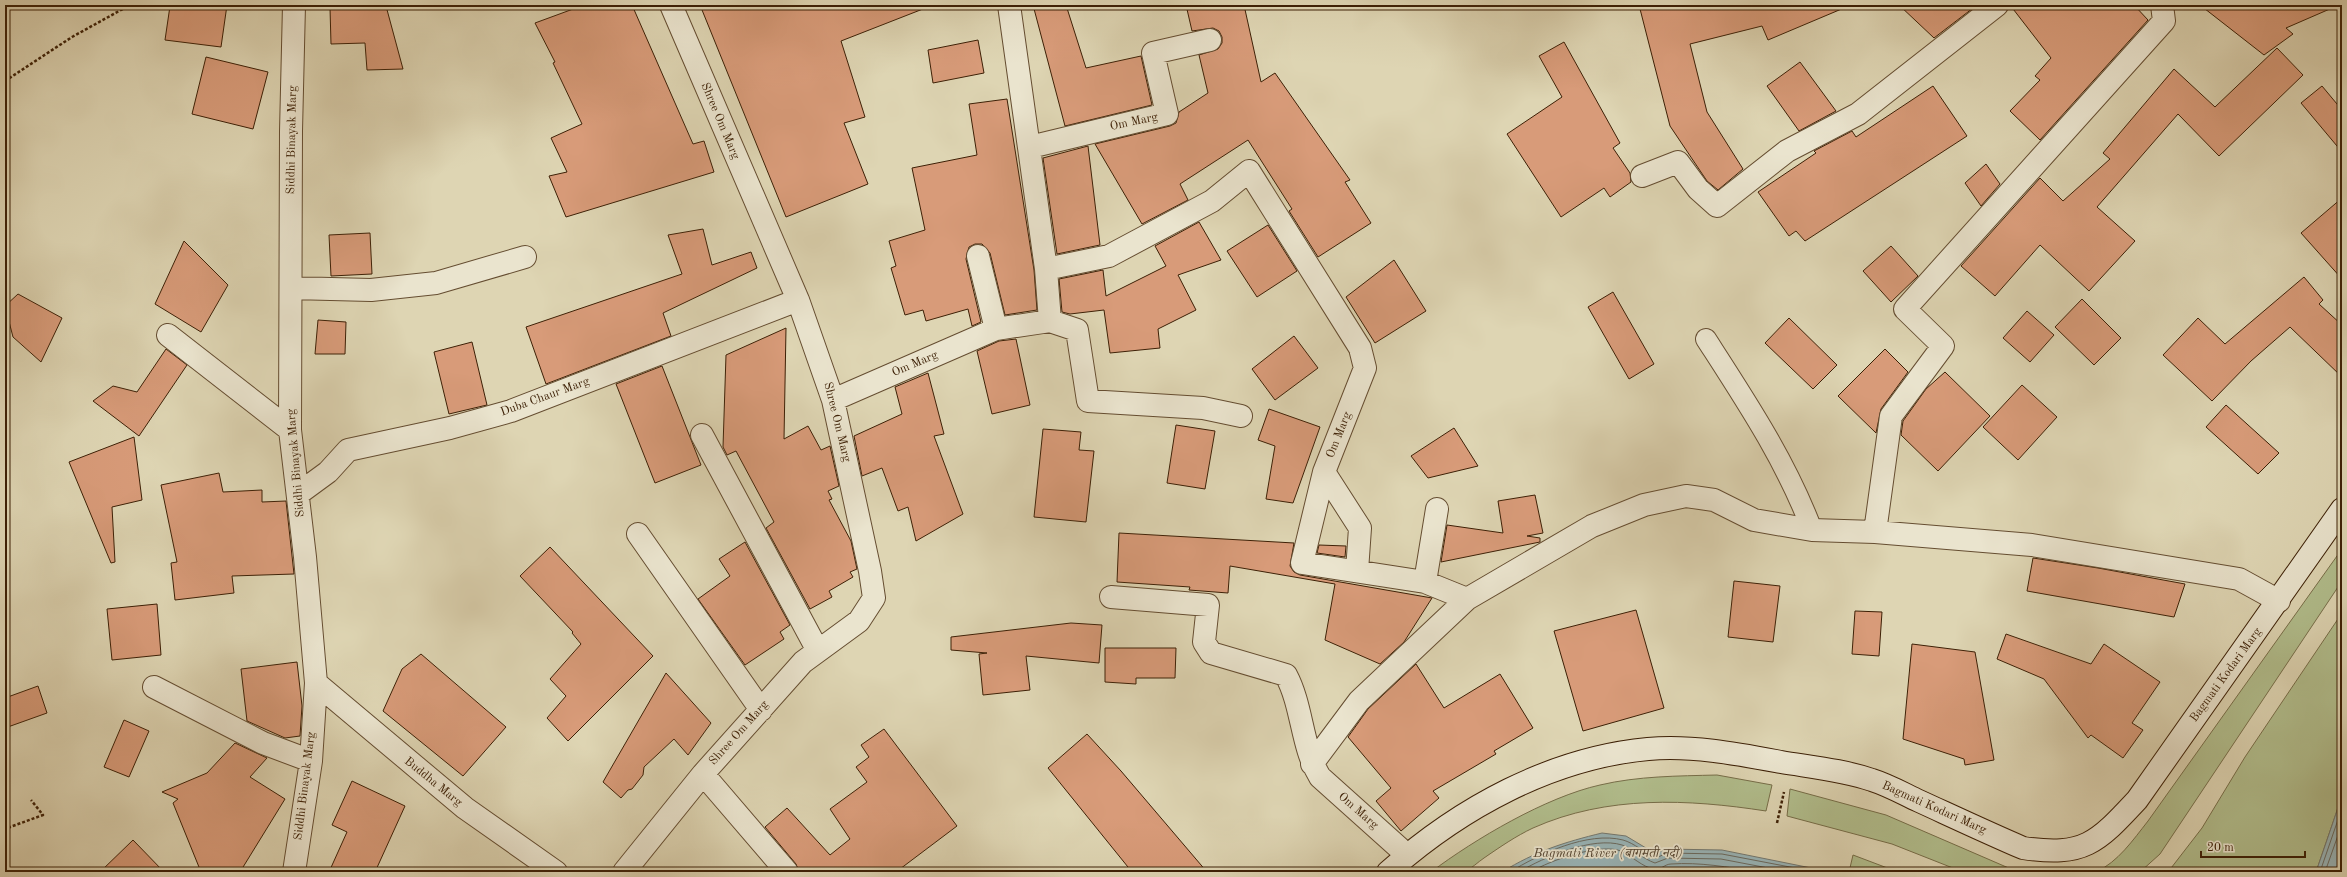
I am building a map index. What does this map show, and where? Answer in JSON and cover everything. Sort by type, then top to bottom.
[{"type":"street","name":"Siddhi Binayak Marg","points":[[294,5],[291,130],[290,430],[298,494],[316,683],[311,761],[294,872]]},
{"type":"street","name":"Shree Om Marg","points":[[624,872],[703,774],[803,662],[859,621],[874,598],[870,571],[833,400],[798,300],[671,5]]},
{"type":"street","points":[[1010,5],[1046,269],[1050,321],[1077,330],[1088,401],[1203,408],[1241,416]]},
{"type":"street","points":[[1642,176],[1678,162],[1698,189],[1717,206],[1787,151],[1858,114],[1997,5]]},
{"type":"street","points":[[1875,532],[1891,416],[1943,346],[1905,309],[2164,21],[2162,5]]},
{"type":"street","name":"Om Marg","points":[[1030,147],[1167,114],[1153,53],[1210,40]]},
{"type":"street","name":"Om Marg","points":[[1046,269],[1108,256],[1212,201],[1249,171],[1360,348],[1365,368],[1324,472],[1302,563],[1426,582],[1467,599]]},
{"type":"street","points":[[978,256],[996,329]]},
{"type":"street","points":[[291,288],[371,290],[436,283],[525,257]]},
{"type":"street","name":"Duba Chaur Marg","points":[[298,494],[328,472],[348,450],[450,428],[511,411],[798,300]]},
{"type":"street","name":"Om Marg","points":[[833,400],[996,329],[1050,321]]},
{"type":"street","points":[[168,335],[290,430]]},
{"type":"street","points":[[702,435],[818,651]]},
{"type":"street","points":[[1324,472],[1360,528],[1357,571]]},
{"type":"street","points":[[1312,764],[1359,701],[1467,599],[1592,526],[1644,504],[1686,496],[1714,500],[1754,520],[1812,530],[1875,532],[2032,545],[2239,579],[2279,601]]},
{"type":"street","name":"Bagmati Kodari Marg","points":[[1388,872],[1408,855],[1452,823],[1502,794],[1547,773],[1593,758],[1649,749],[1700,750],[1746,756],[1872,780],[2023,848],[2045,851],[2087,846],[2110,829],[2137,800],[2279,601],[2342,509]]},
{"type":"street","points":[[1426,582],[1437,510]]},
{"type":"street","points":[[638,534],[761,710]]},
{"type":"street","name":"Om Marg","points":[[1111,597],[1208,605],[1204,642],[1211,653],[1286,675],[1293,689],[1312,764],[1320,778],[1408,855]]},
{"type":"street","name":"Buddha Marg","points":[[316,683],[465,808],[556,872]]},
{"type":"street","points":[[154,687],[263,743],[311,761]]},
{"type":"street","points":[[703,774],[787,872]]},
{"type":"lane","points":[[1706,339],[1756,416],[1789,476],[1812,530]]},
{"type":"path","points":[[5,81],[72,37],[130,5]]},
{"type":"path","points":[[5,832],[10,827],[43,815],[31,800]]},
{"type":"green space","points":[[2342,549],[2342,581],[2160,854],[2140,872],[2096,872],[2104,868],[2118,856],[2131,843],[2148,821]]},
{"type":"green space","points":[[2342,613],[2342,796],[2316,872],[2168,872],[2202,828],[2245,757]]},
{"type":"green space","points":[[1717,775],[1772,785],[1766,811],[1678,802],[1619,805],[1590,810],[1561,817],[1533,828],[1514,838],[1464,872],[1431,872],[1468,846],[1490,833],[1534,809],[1579,791],[1600,785],[1629,780],[1658,777]]},
{"type":"green space","points":[[1790,789],[1886,815],[2011,869],[2025,872],[1963,872],[1892,844],[1787,816]]},
{"type":"green space","points":[[1853,855],[1898,872],[1849,872]]},
{"type":"water","points":[[2342,796],[2342,872],[2316,872]]},
{"type":"water","name":"Bagmati River (बागमती नदी)","points":[[1602,833],[1626,836],[1656,854],[1665,849],[1722,850],[1831,872],[1502,872],[1527,858],[1551,848]]},
{"type":"building","points":[[189,5],[227,5],[221,47],[165,40],[170,6],[189,9]]},
{"type":"building","points":[[584,5],[632,5],[693,144],[704,141],[714,172],[566,217],[549,176],[567,172],[551,138],[582,124],[553,63],[555,62],[535,23]]},
{"type":"building","points":[[700,5],[928,5],[928,7],[841,41],[865,117],[844,123],[868,184],[786,217]]},
{"type":"building","points":[[1033,5],[1066,5],[1086,68],[1141,56],[1152,105],[1065,126]]},
{"type":"building","points":[[1186,5],[1244,5],[1261,82],[1275,73],[1350,180],[1345,182],[1371,223],[1318,257],[1289,211],[1292,209],[1248,140],[1180,184],[1188,200],[1142,224],[1095,144],[1170,126],[1176,123],[1179,112],[1208,93],[1199,55],[1218,49],[1222,43],[1222,37],[1219,31],[1213,28],[1192,31]]},
{"type":"building","points":[[1639,5],[1851,5],[1768,40],[1762,26],[1690,44],[1707,112],[1743,169],[1718,190],[1707,181],[1670,126]]},
{"type":"building","points":[[1899,5],[1977,5],[1934,38]]},
{"type":"building","points":[[2010,5],[2134,5],[2148,20],[2040,140],[2010,111],[2040,80],[2035,76],[2051,58]]},
{"type":"building","points":[[2200,5],[2339,5],[2286,28],[2293,34],[2264,55]]},
{"type":"building","points":[[386,6],[403,69],[367,70],[365,43],[331,44],[330,8]]},
{"type":"building","points":[[978,40],[984,73],[933,83],[928,50]]},
{"type":"building","points":[[1564,42],[1620,143],[1613,148],[1630,173],[1631,182],[1610,197],[1604,188],[1561,217],[1507,134],[1562,97],[1539,56]]},
{"type":"building","points":[[2277,48],[2303,75],[2219,156],[2178,114],[2097,207],[2135,241],[2089,291],[2040,245],[1995,296],[1961,266],[2040,178],[2063,201],[2110,159],[2103,153],[2174,69],[2215,107]]},
{"type":"building","points":[[206,57],[268,72],[253,129],[192,114]]},
{"type":"building","points":[[1800,62],[1836,111],[1799,131],[1767,86]]},
{"type":"building","points":[[1933,86],[1967,136],[1805,241],[1796,231],[1789,236],[1758,192],[1816,153],[1814,151],[1852,131],[1856,137]]},
{"type":"building","points":[[2322,86],[2342,110],[2342,152],[2301,103]]},
{"type":"building","points":[[1007,99],[1034,270],[1037,310],[1005,315],[990,253],[982,244],[975,244],[969,247],[966,259],[981,322],[972,326],[968,309],[926,321],[923,310],[905,315],[891,268],[896,266],[889,241],[925,230],[912,168],[977,155],[969,104]]},
{"type":"building","points":[[1088,146],[1100,245],[1057,254],[1043,158]]},
{"type":"building","points":[[1986,164],[2000,184],[1981,206],[1965,183]]},
{"type":"building","points":[[2342,198],[2342,279],[2301,233]]},
{"type":"building","points":[[1199,222],[1221,260],[1178,275],[1196,310],[1158,329],[1160,348],[1110,353],[1104,310],[1070,314],[1062,312],[1059,279],[1103,270],[1106,296],[1166,266],[1155,246]]},
{"type":"building","points":[[1268,225],[1297,271],[1257,297],[1227,251]]},
{"type":"building","points":[[703,229],[712,265],[751,252],[757,268],[663,313],[671,336],[546,384],[526,327],[682,274],[668,235]]},
{"type":"building","points":[[370,233],[372,274],[331,276],[329,235]]},
{"type":"building","points":[[184,241],[228,285],[201,332],[155,304]]},
{"type":"building","points":[[1891,246],[1918,276],[1891,302],[1863,271]]},
{"type":"building","points":[[1394,260],[1426,311],[1375,343],[1346,297]]},
{"type":"building","points":[[2304,277],[2323,300],[2319,304],[2342,325],[2342,377],[2290,327],[2251,361],[2212,401],[2163,355],[2198,318],[2225,344]]},
{"type":"building","points":[[1613,292],[1654,364],[1629,379],[1588,307]]},
{"type":"building","points":[[18,294],[62,318],[41,362],[13,337],[5,306]]},
{"type":"building","points":[[2082,299],[2121,338],[2094,365],[2055,327]]},
{"type":"building","points":[[2027,311],[2054,335],[2030,362],[2003,338]]},
{"type":"building","points":[[1789,318],[1837,365],[1813,389],[1765,343]]},
{"type":"building","points":[[318,320],[346,322],[345,354],[315,354]]},
{"type":"building","points":[[786,328],[784,439],[808,426],[821,450],[830,446],[839,486],[828,491],[832,499],[829,500],[851,541],[857,569],[850,572],[853,577],[829,591],[832,597],[810,609],[766,528],[774,522],[736,451],[727,455],[723,447],[726,355]]},
{"type":"building","points":[[1294,336],[1318,368],[1275,400],[1252,369]]},
{"type":"building","points":[[1016,339],[1030,405],[992,414],[977,351],[999,341]]},
{"type":"building","points":[[472,342],[487,405],[449,414],[434,352]]},
{"type":"building","points":[[166,349],[187,365],[139,436],[93,401],[113,386],[137,392]]},
{"type":"building","points":[[1885,349],[1908,372],[1881,409],[1876,433],[1838,396]]},
{"type":"building","points":[[662,366],[701,465],[655,483],[616,384]]},
{"type":"building","points":[[1945,372],[1990,416],[1938,471],[1901,435],[1903,421],[1926,389]]},
{"type":"building","points":[[928,373],[944,434],[934,436],[963,514],[916,541],[908,507],[898,511],[882,468],[862,476],[854,436],[902,414],[895,387]]},
{"type":"building","points":[[2022,385],[2057,417],[2018,460],[1983,427]]},
{"type":"building","points":[[2226,405],[2279,453],[2258,474],[2206,427]]},
{"type":"building","points":[[1269,409],[1320,427],[1293,503],[1266,499],[1275,446],[1258,440]]},
{"type":"building","points":[[1176,425],[1215,431],[1205,489],[1167,483]]},
{"type":"building","points":[[1454,428],[1478,466],[1428,478],[1411,456]]},
{"type":"building","points":[[1043,429],[1081,432],[1079,450],[1094,451],[1086,522],[1034,517]]},
{"type":"building","points":[[134,437],[142,500],[112,507],[115,562],[111,563],[69,462]]},
{"type":"building","points":[[219,473],[223,492],[262,490],[262,502],[286,501],[294,574],[232,576],[234,593],[175,600],[171,563],[177,562],[161,485]]},
{"type":"building","points":[[1535,495],[1543,533],[1527,536],[1540,538],[1540,542],[1441,562],[1447,525],[1503,533],[1498,501]]},
{"type":"building","points":[[1119,533],[1294,543],[1290,566],[1294,572],[1300,575],[1432,598],[1404,642],[1380,664],[1325,640],[1335,584],[1230,566],[1228,593],[1189,590],[1190,587],[1117,582]]},
{"type":"building","points":[[745,542],[790,625],[780,632],[784,639],[745,665],[698,599],[730,576],[719,559]]},
{"type":"building","points":[[1319,545],[1346,546],[1345,557],[1317,553]]},
{"type":"building","points":[[550,547],[653,656],[568,741],[547,718],[566,696],[550,679],[581,644],[572,633],[573,632],[520,576]]},
{"type":"building","points":[[2033,558],[2185,584],[2174,617],[2027,591]]},
{"type":"building","points":[[1734,581],[1780,586],[1773,642],[1728,637]]},
{"type":"building","points":[[157,604],[161,655],[112,660],[107,609]]},
{"type":"building","points":[[1636,610],[1664,708],[1583,731],[1554,631]]},
{"type":"building","points":[[1855,611],[1882,612],[1879,656],[1852,654]]},
{"type":"building","points":[[1071,623],[1102,625],[1099,663],[1026,656],[1030,690],[983,695],[979,654],[987,653],[951,650],[951,637]]},
{"type":"building","points":[[2006,634],[2091,664],[2104,644],[2160,682],[2132,723],[2143,730],[2123,758],[2091,735],[2088,738],[2044,679],[1997,659]]},
{"type":"building","points":[[1912,644],[1975,652],[1994,760],[1965,765],[1964,759],[1903,739]]},
{"type":"building","points":[[1105,648],[1176,648],[1175,678],[1136,678],[1136,684],[1105,682]]},
{"type":"building","points":[[421,654],[506,727],[463,776],[383,711],[402,669]]},
{"type":"building","points":[[297,662],[302,706],[300,736],[285,738],[247,721],[241,669]]},
{"type":"building","points":[[1416,664],[1444,708],[1500,674],[1533,728],[1494,751],[1496,754],[1433,791],[1439,798],[1401,831],[1376,801],[1391,788],[1348,737],[1368,709]]},
{"type":"building","points":[[666,673],[711,723],[688,755],[674,739],[644,767],[643,775],[632,789],[628,790],[621,798],[603,782]]},
{"type":"building","points":[[38,686],[47,713],[5,728],[5,698]]},
{"type":"building","points":[[124,720],[149,731],[129,777],[104,767]]},
{"type":"building","points":[[884,729],[957,826],[896,872],[799,872],[796,864],[765,827],[787,808],[830,855],[850,839],[830,809],[867,782],[856,767],[869,757],[861,745]]},
{"type":"building","points":[[1087,734],[1121,771],[1207,872],[1132,872],[1048,768]]},
{"type":"building","points":[[235,743],[267,758],[250,777],[285,799],[240,872],[201,872],[173,803],[178,799],[162,792],[207,773]]},
{"type":"building","points":[[352,781],[405,806],[375,872],[329,872],[347,832],[332,825]]},
{"type":"building","points":[[133,840],[164,872],[100,872]]}]
